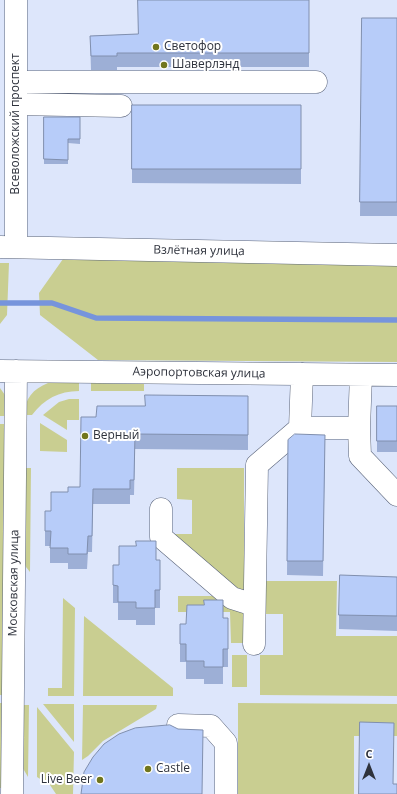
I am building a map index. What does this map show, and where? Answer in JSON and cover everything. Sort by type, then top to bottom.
[{"type":"street","name":"Всеволожский проспект","points":[[8,247],[16,104],[16,0]]},
{"type":"street","points":[[16,82],[316,82]]},
{"type":"street","points":[[16,104],[121,106]]},
{"type":"street","name":"Взлётная улица","points":[[8,247],[397,255]]},
{"type":"street","name":"Аэропортовская улица","points":[[8,371],[397,375]]},
{"type":"street","name":"Московская улица","points":[[8,371],[12,794]]},
{"type":"street","points":[[300,428],[302,374]]},
{"type":"street","points":[[361,375],[359,428],[360,456],[397,495]]},
{"type":"street","points":[[254,644],[257,466],[300,428],[359,428]]},
{"type":"street","points":[[161,509],[161,536],[232,598],[254,604]]},
{"type":"street","points":[[178,725],[211,726],[226,743],[226,794]]},
{"type":"green space","points":[[63,259],[397,266],[397,362],[98,360],[40,315],[39,293]]},
{"type":"green space","points":[[0,263],[9,263],[7,315],[0,324]]},
{"type":"green space","points":[[48,383],[79,383],[79,391],[65,392],[52,397],[42,404],[32,415],[24,415],[28,399],[34,391]]},
{"type":"green space","points":[[91,383],[144,384],[144,391],[91,391]]},
{"type":"green space","points":[[0,388],[5,395],[6,416],[0,416]]},
{"type":"green space","points":[[69,399],[79,399],[79,420],[67,420],[67,430],[43,415],[59,402]]},
{"type":"green space","points":[[40,423],[67,440],[67,452],[40,451]]},
{"type":"green space","points":[[0,424],[6,424],[3,695],[0,695]]},
{"type":"green space","points":[[24,468],[31,468],[30,572],[23,559]]},
{"type":"green space","points":[[177,468],[244,468],[244,592],[233,592],[175,540],[175,534],[192,534],[192,500],[177,499]]},
{"type":"green space","points":[[260,581],[337,581],[336,636],[397,636],[397,696],[260,695],[260,655],[283,655],[283,614],[260,614]]},
{"type":"green space","points":[[178,596],[213,596],[244,606],[244,643],[231,643],[230,612],[178,612]]},
{"type":"green space","points":[[63,598],[75,608],[74,696],[48,696],[48,688],[62,688]]},
{"type":"green space","points":[[84,616],[173,688],[173,696],[83,696]]},
{"type":"green space","points":[[232,655],[247,655],[247,687],[232,687]]},
{"type":"green space","points":[[0,703],[3,703],[2,788],[0,788]]},
{"type":"green space","points":[[238,703],[397,704],[397,736],[354,736],[354,794],[238,794]]},
{"type":"green space","points":[[43,704],[74,704],[74,742]]},
{"type":"green space","points":[[22,705],[29,705],[28,777],[21,765]]},
{"type":"green space","points":[[83,705],[157,705],[156,709],[103,741],[82,760]]},
{"type":"green space","points":[[37,707],[74,752],[73,794],[56,794],[50,785],[37,777]]},
{"type":"building","points":[[138,0],[309,0],[309,53],[117,53],[117,56],[91,56],[90,36],[138,34]]},
{"type":"building","points":[[362,18],[397,18],[397,202],[360,202]]},
{"type":"building","points":[[132,105],[301,105],[301,169],[132,169]]},
{"type":"building","points":[[44,117],[80,117],[80,139],[68,139],[68,160],[44,159]]},
{"type":"building","points":[[145,395],[248,396],[248,435],[135,434],[134,480],[130,480],[130,489],[93,489],[92,536],[88,536],[87,554],[68,554],[68,548],[50,548],[51,531],[45,531],[45,511],[51,511],[51,492],[68,492],[68,487],[80,487],[81,417],[96,417],[97,406],[145,406]]},
{"type":"building","points":[[377,406],[397,406],[397,441],[377,441]]},
{"type":"building","points":[[295,434],[325,435],[323,561],[287,561],[288,440]]},
{"type":"building","points":[[136,541],[156,541],[156,560],[160,560],[160,590],[155,590],[155,608],[136,608],[136,602],[118,602],[118,586],[113,585],[113,565],[119,565],[119,546],[136,546]]},
{"type":"building","points":[[340,575],[397,577],[397,616],[339,615]]},
{"type":"building","points":[[204,600],[223,600],[223,618],[228,618],[228,649],[223,649],[223,667],[204,667],[204,661],[186,661],[186,644],[180,644],[180,624],[186,624],[187,605],[204,605]]},
{"type":"building","points":[[360,722],[394,723],[393,784],[397,784],[397,794],[359,794]]},
{"type":"building","points":[[170,725],[178,729],[203,730],[202,794],[81,794],[84,772],[93,757],[104,744],[119,734],[135,728]]},
{"type":"waterway","points":[[0,303],[52,303],[96,318],[397,320]]},
{"type":"place","name":"Светофор","points":[[156,47]]},
{"type":"place","name":"Шаверлэнд","points":[[164,65]]},
{"type":"place","name":"Верный","points":[[85,436]]},
{"type":"place","name":"Castle","points":[[148,769]]},
{"type":"place","name":"Live Beer","points":[[100,780]]}]
